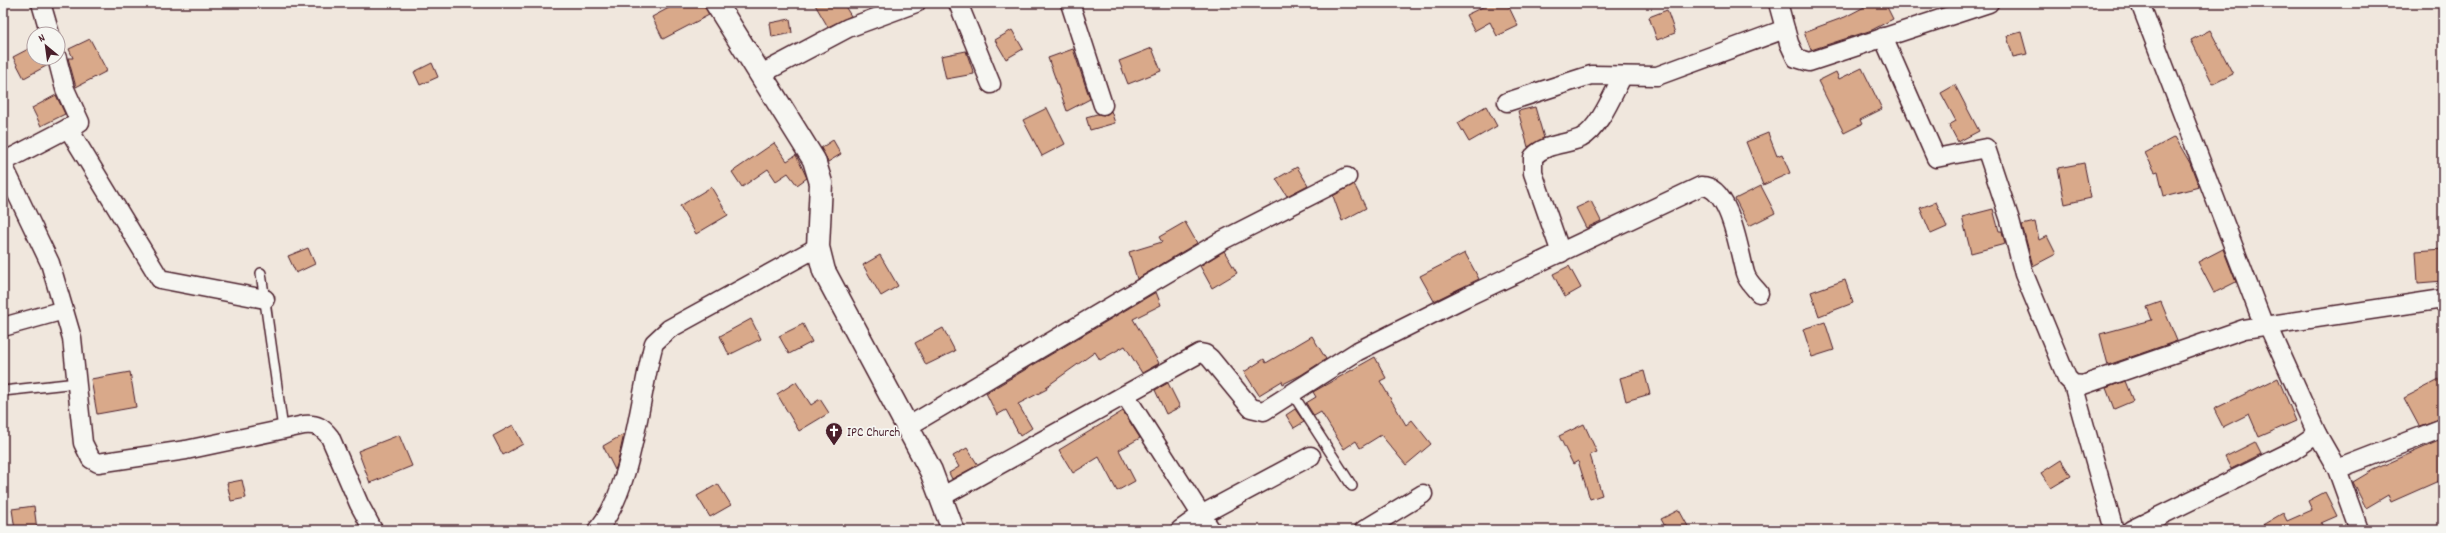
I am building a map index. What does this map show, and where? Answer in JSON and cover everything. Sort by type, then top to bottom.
[{"type":"street","points":[[41,3],[48,26]]},
{"type":"street","points":[[716,3],[814,160],[821,183],[818,247],[824,271],[931,471],[953,530]]},
{"type":"street","points":[[761,74],[848,28],[916,3]]},
{"type":"street","points":[[958,3],[991,84]]},
{"type":"street","points":[[1070,3],[1103,105]]},
{"type":"street","points":[[1778,3],[1792,51],[1796,58],[1809,62],[1989,3]]},
{"type":"street","points":[[2140,3],[2266,326],[2317,434],[2338,469],[2359,530]]},
{"type":"street","points":[[1507,102],[1591,75],[1607,74],[1622,77],[1656,76],[1785,29]]},
{"type":"street","points":[[1884,37],[1936,158],[1986,148],[2010,220],[2024,274],[2067,378],[2073,384],[2114,530]]},
{"type":"street","points":[[3,162],[80,122],[65,89],[58,66]]},
{"type":"street","points":[[1561,254],[1533,173],[1533,157],[1544,148],[1580,138],[1588,133],[1595,126],[1622,77]]},
{"type":"street","points":[[68,128],[160,279],[265,299]]},
{"type":"street","points":[[3,165],[50,263],[72,338],[83,443],[91,459],[98,463],[186,450],[283,429],[315,424],[324,428],[330,437],[358,504],[372,530]]},
{"type":"street","points":[[908,427],[1223,240],[1347,177]]},
{"type":"street","points":[[941,497],[1200,354],[1205,354],[1210,358],[1251,408],[1264,411],[1358,351],[1466,296],[1561,254],[1701,186],[1708,186],[1714,189],[1727,210],[1738,240],[1745,274],[1759,293]]},
{"type":"street","points":[[597,530],[606,520],[622,488],[654,343],[669,329],[818,247]]},
{"type":"street","points":[[2073,384],[2083,385],[2244,329],[2443,299]]},
{"type":"street","points":[[3,327],[64,310]]},
{"type":"street","points":[[1125,395],[1211,530]]},
{"type":"street","points":[[2338,469],[2443,428]]},
{"type":"street","points":[[2131,530],[2292,451],[2317,434]]},
{"type":"street","points":[[1180,530],[1201,515],[1311,456]]},
{"type":"street","points":[[1364,530],[1424,494]]},
{"type":"lane","points":[[261,273],[283,429]]},
{"type":"lane","points":[[3,391],[76,383]]},
{"type":"lane","points":[[1292,393],[1352,486]]},
{"type":"building","points":[[678,3],[704,3],[709,15],[663,39],[652,17]]},
{"type":"building","points":[[814,3],[843,3],[851,16],[828,27]]},
{"type":"building","points":[[1491,3],[1507,3],[1518,26],[1497,36],[1490,22],[1474,31],[1466,15]]},
{"type":"building","points":[[1872,3],[1885,3],[1893,19],[1872,30],[1811,50],[1804,32],[1845,17]]},
{"type":"building","points":[[1667,10],[1675,33],[1657,40],[1649,17]]},
{"type":"building","points":[[790,19],[792,33],[772,37],[770,23]]},
{"type":"building","points":[[1012,30],[1023,49],[1006,59],[995,40]]},
{"type":"building","points":[[2210,30],[2233,74],[2213,84],[2191,40]]},
{"type":"building","points":[[2021,32],[2027,54],[2013,57],[2007,36]]},
{"type":"building","points":[[90,39],[107,71],[76,87],[68,58],[73,58],[69,49]]},
{"type":"building","points":[[1152,48],[1161,71],[1128,84],[1119,61]]},
{"type":"building","points":[[1073,49],[1090,99],[1067,111],[1048,58]]},
{"type":"building","points":[[26,50],[26,66],[46,66],[24,78],[13,57]]},
{"type":"building","points":[[966,51],[974,74],[946,79],[941,56]]},
{"type":"building","points":[[432,63],[438,77],[420,85],[414,72]]},
{"type":"building","points":[[1862,68],[1882,109],[1860,120],[1862,124],[1844,133],[1818,81],[1836,72],[1839,79]]},
{"type":"building","points":[[1955,85],[1979,131],[1958,142],[1949,125],[1956,121],[1941,93]]},
{"type":"building","points":[[56,95],[65,114],[41,126],[32,108]]},
{"type":"building","points":[[1486,106],[1497,126],[1469,142],[1458,123]]},
{"type":"building","points":[[1535,107],[1544,138],[1528,147],[1518,111]]},
{"type":"building","points":[[1047,108],[1065,144],[1042,156],[1023,120]]},
{"type":"building","points":[[1111,111],[1115,123],[1090,130],[1086,117],[1097,114],[1106,115]]},
{"type":"building","points":[[1768,133],[1777,156],[1782,154],[1790,173],[1763,185],[1746,142]]},
{"type":"building","points":[[2175,137],[2190,163],[2199,187],[2164,196],[2158,171],[2155,172],[2145,153]]},
{"type":"building","points":[[833,140],[841,154],[828,162],[821,148]]},
{"type":"building","points":[[774,143],[787,161],[796,155],[807,178],[797,185],[788,173],[776,181],[768,169],[742,187],[732,172]]},
{"type":"building","points":[[2084,163],[2091,198],[2065,204],[2058,168]]},
{"type":"building","points":[[1297,167],[1308,185],[1287,196],[1276,179]]},
{"type":"building","points":[[1354,184],[1366,208],[1342,221],[1333,196]]},
{"type":"building","points":[[1761,186],[1775,213],[1749,226],[1735,199]]},
{"type":"building","points":[[711,187],[728,215],[696,234],[680,206]]},
{"type":"building","points":[[1591,201],[1601,221],[1586,228],[1576,208]]},
{"type":"building","points":[[1936,202],[1947,227],[1931,234],[1920,208]]},
{"type":"building","points":[[1993,209],[1999,231],[2002,231],[2005,244],[1971,253],[1962,217]]},
{"type":"building","points":[[1185,222],[1197,243],[1137,279],[1129,252],[1162,242],[1159,237]]},
{"type":"building","points":[[2035,222],[2039,240],[2047,236],[2056,254],[2033,266],[2022,225]]},
{"type":"building","points":[[308,248],[315,264],[296,273],[288,256]]},
{"type":"building","points":[[2223,249],[2236,282],[2214,293],[2198,262]]},
{"type":"building","points":[[2443,249],[2443,281],[2418,283],[2416,251]]},
{"type":"building","points":[[1224,251],[1237,273],[1212,288],[1200,266]]},
{"type":"building","points":[[1465,253],[1479,279],[1434,301],[1420,276]]},
{"type":"building","points":[[880,255],[898,286],[881,296],[863,265]]},
{"type":"building","points":[[1569,266],[1581,288],[1565,297],[1553,274]]},
{"type":"building","points":[[1845,280],[1853,303],[1819,316],[1811,292]]},
{"type":"building","points":[[1156,292],[1161,305],[1133,319],[1159,363],[1158,364],[1142,373],[1125,346],[1100,360],[1095,352],[1046,387],[1047,389],[1018,404],[1032,428],[1020,436],[1006,410],[997,415],[986,393]]},
{"type":"building","points":[[2161,302],[2177,341],[2108,365],[2100,334],[2152,320],[2147,307]]},
{"type":"building","points":[[751,319],[761,339],[729,355],[720,336]]},
{"type":"building","points":[[1825,322],[1834,350],[1812,357],[1803,329]]},
{"type":"building","points":[[803,324],[812,342],[789,354],[779,336]]},
{"type":"building","points":[[943,328],[955,351],[926,365],[915,343]]},
{"type":"building","points":[[1312,336],[1326,359],[1301,375],[1283,384],[1282,381],[1259,395],[1244,372],[1264,359],[1266,363]]},
{"type":"building","points":[[1375,357],[1386,378],[1380,381],[1406,425],[1412,420],[1431,444],[1406,465],[1381,435],[1360,448],[1356,441],[1344,449],[1321,412],[1314,416],[1306,403],[1316,397],[1313,392]]},
{"type":"building","points":[[1644,371],[1650,394],[1626,401],[1620,378]]},
{"type":"building","points":[[130,372],[136,407],[97,414],[91,379]]},
{"type":"building","points":[[2278,378],[2296,421],[2259,437],[2249,414],[2223,427],[2214,409]]},
{"type":"building","points":[[2443,378],[2443,418],[2419,426],[2404,398]]},
{"type":"building","points":[[2125,381],[2133,401],[2114,409],[2106,388]]},
{"type":"building","points":[[796,382],[811,405],[820,399],[829,413],[799,431],[777,394]]},
{"type":"building","points":[[1168,383],[1180,407],[1166,414],[1155,390]]},
{"type":"building","points":[[1295,409],[1304,422],[1294,428],[1286,415]]},
{"type":"building","points":[[1123,411],[1140,438],[1119,450],[1135,481],[1117,491],[1099,457],[1073,473],[1059,450]]},
{"type":"building","points":[[1584,424],[1597,452],[1590,455],[1602,495],[1590,499],[1578,461],[1573,464],[1559,436]]},
{"type":"building","points":[[513,425],[523,444],[503,455],[493,436]]},
{"type":"building","points":[[624,434],[617,465],[615,470],[603,446]]},
{"type":"building","points":[[399,435],[412,466],[370,483],[358,451]]},
{"type":"building","points":[[2443,439],[2443,479],[2391,502],[2388,495],[2366,508],[2353,482],[2373,470]]},
{"type":"building","points":[[2255,442],[2261,454],[2231,469],[2225,457]]},
{"type":"building","points":[[967,448],[978,465],[952,479],[949,473],[959,467],[953,456]]},
{"type":"building","points":[[2061,460],[2071,476],[2051,488],[2041,473]]},
{"type":"building","points":[[242,480],[246,498],[231,501],[227,483]]},
{"type":"building","points":[[718,484],[731,505],[710,517],[697,496]]},
{"type":"building","points":[[2325,492],[2337,516],[2321,523],[2325,530],[2254,530],[2283,513],[2287,521],[2312,510],[2308,501]]},
{"type":"building","points":[[34,506],[37,530],[15,530],[12,509]]},
{"type":"building","points":[[1679,510],[1690,530],[1667,530],[1661,519]]},
{"type":"place","name":"IPC Church","points":[[834,446]]}]
